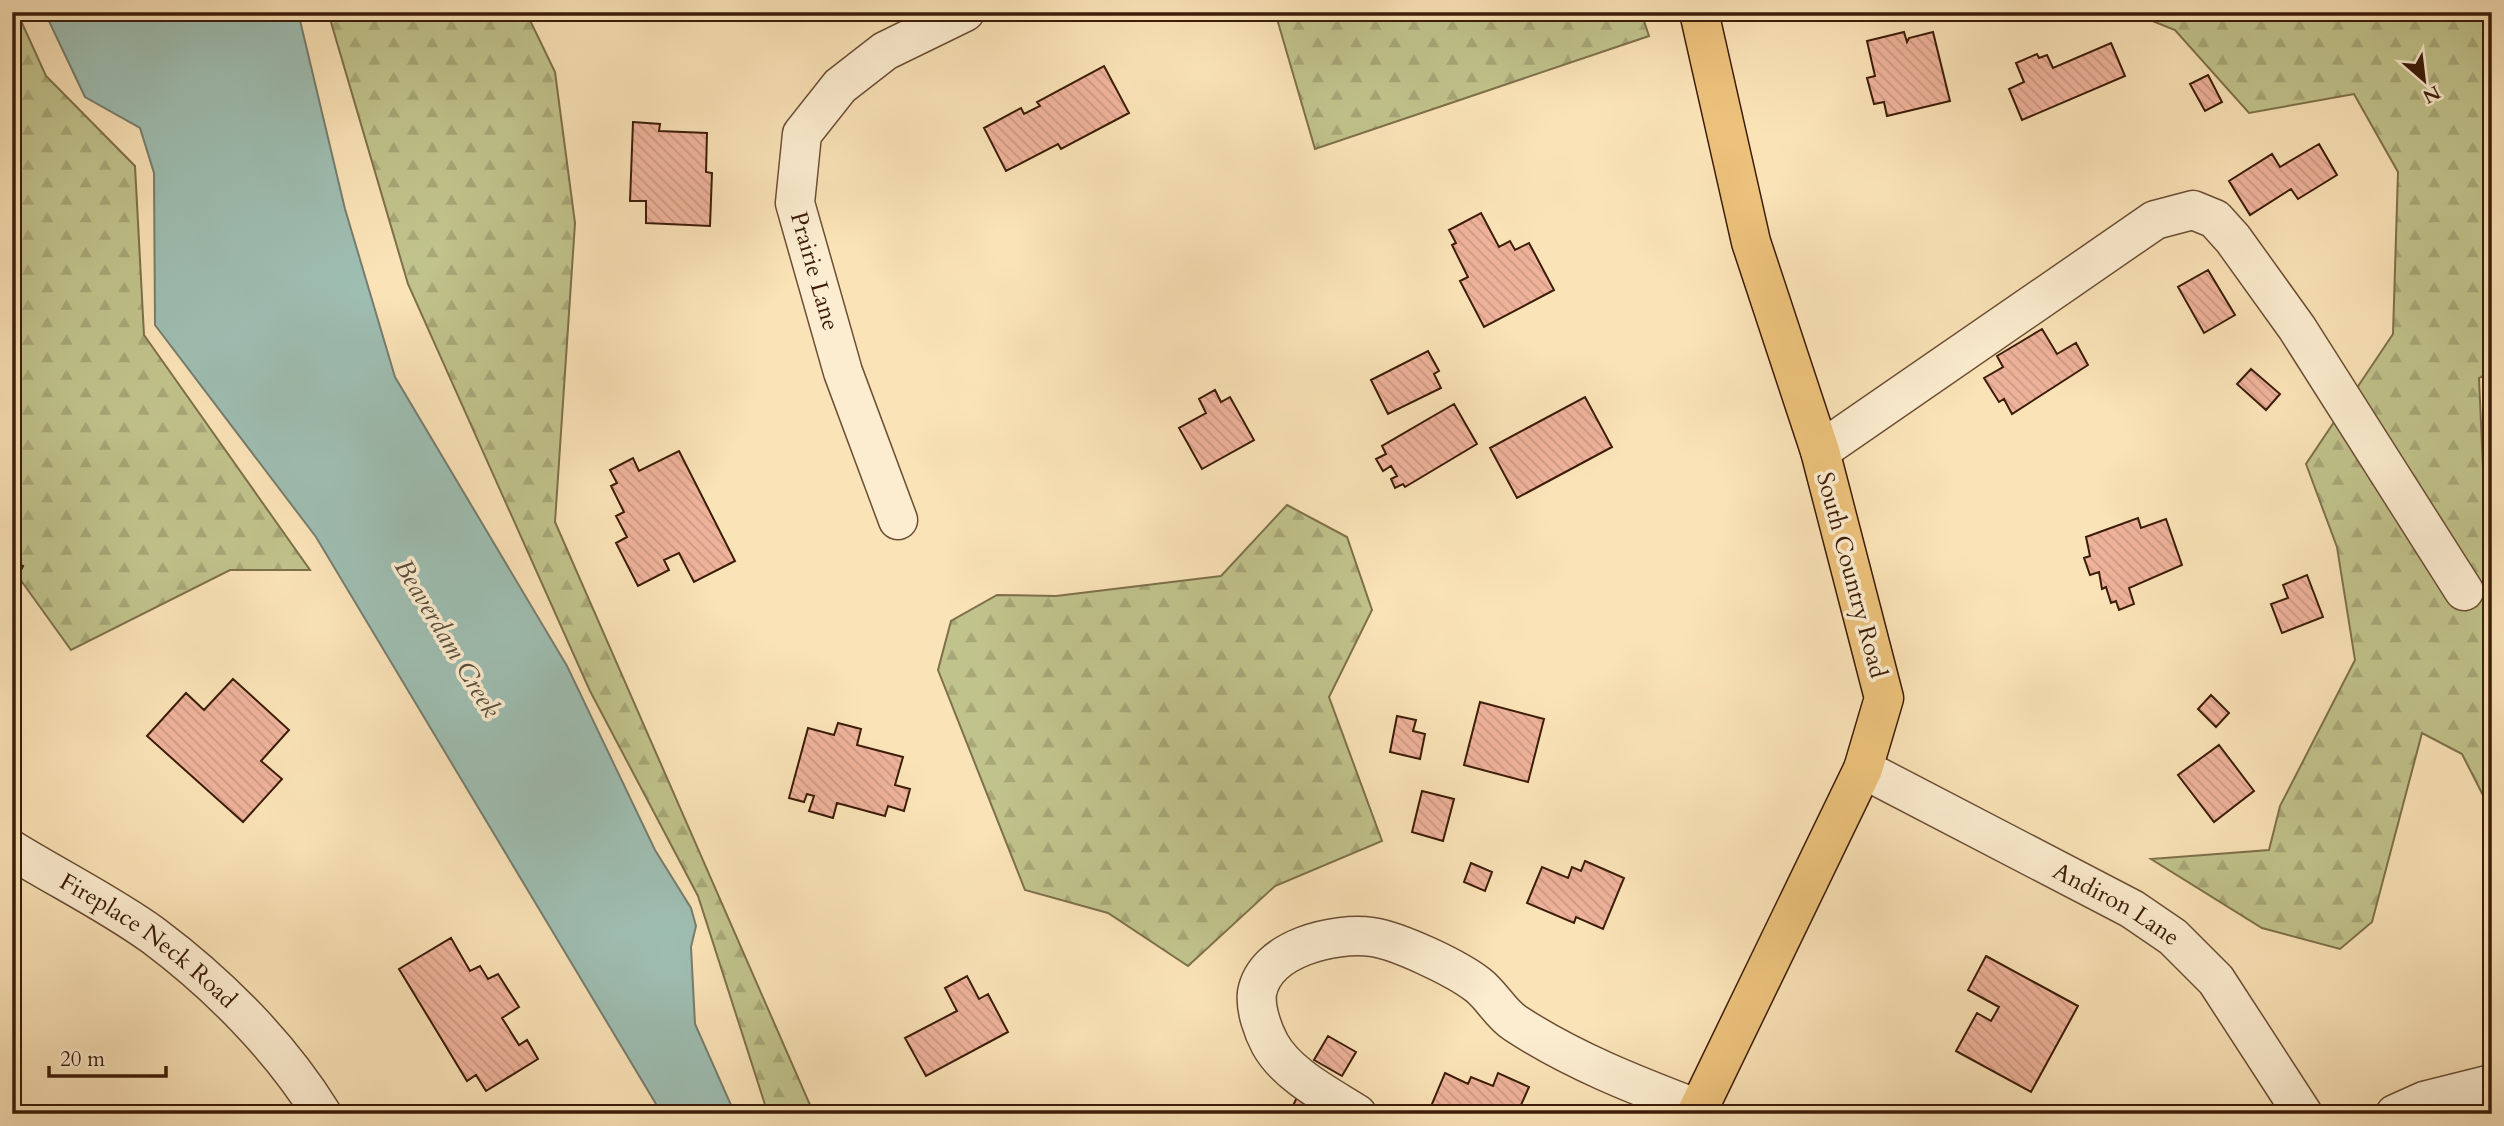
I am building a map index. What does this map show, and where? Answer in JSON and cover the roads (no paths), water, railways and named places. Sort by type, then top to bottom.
[{"type":"main road","name":"South Country Road","points":[[1697,1112],[1863,769],[1884,698],[1820,451],[1751,242],[1699,12]]},
{"type":"street","name":"Prairie Lane","points":[[898,520],[844,372],[795,203],[802,134],[840,86],[885,51],[965,12]]},
{"type":"street","points":[[1820,451],[2155,220],[2193,210],[2215,219],[2233,239],[2298,328],[2463,591]]},
{"type":"street","name":"Andiron Lane","points":[[1863,769],[2132,909],[2173,937],[2216,980],[2303,1114]]},
{"type":"street","name":"Fireplace Neck Road","points":[[12,850],[153,936],[240,1012],[301,1080],[322,1114]]},
{"type":"street","points":[[1357,1114],[1296,1073],[1272,1047],[1261,1021],[1257,993],[1272,965],[1295,950],[1327,937],[1373,937],[1423,956],[1478,985],[1512,1021],[1563,1052],[1697,1112]]},
{"type":"street","points":[[2395,1114],[2424,1101],[2492,1084]]},
{"type":"water","name":"Beaverdam Creek","points":[[53,12],[298,12],[345,209],[395,377],[567,666],[655,850],[691,908],[696,926],[691,947],[695,1024],[735,1114],[662,1114],[316,537],[155,325],[154,173],[140,128],[85,97],[47,17]]}]
